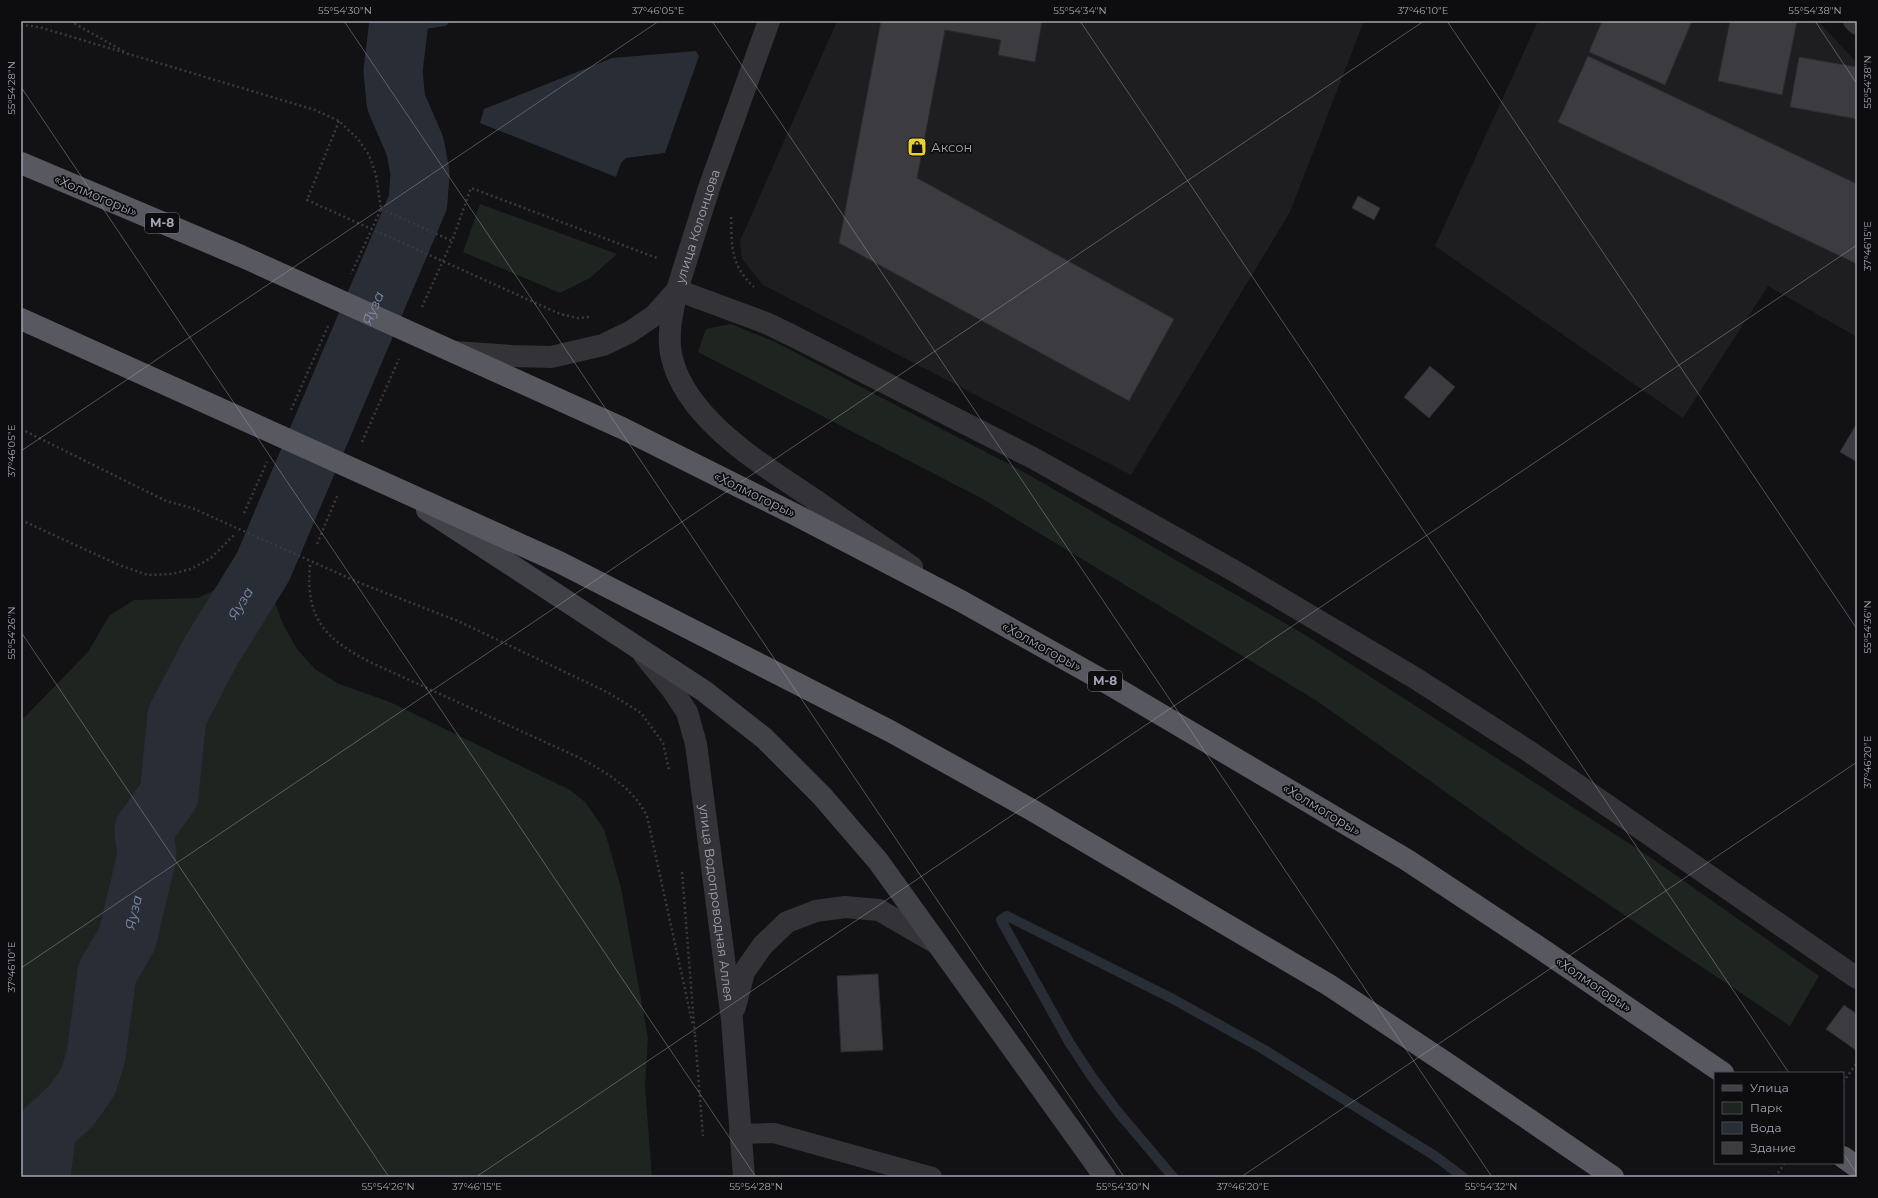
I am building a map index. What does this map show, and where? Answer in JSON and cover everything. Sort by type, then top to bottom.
[{"type":"highway","name":"«Холмогоры»","points":[[21,164],[241,256],[622,428],[794,514],[961,601],[1104,681],[1407,860],[1722,1072]]},
{"type":"highway","points":[[21,319],[559,562],[890,731],[1025,806],[1329,985],[1613,1177]]},
{"type":"highway","points":[[1844,1158],[1857,1167]]},
{"type":"main road","points":[[390,486],[704,691],[775,748],[822,796],[878,861],[1106,1177]]},
{"type":"street","name":"улица Колонцова","points":[[451,351],[512,356],[551,357],[603,345],[630,332],[655,315],[677,290],[709,188],[769,21]]},
{"type":"street","points":[[961,601],[757,461],[710,421],[691,399],[679,377],[671,354],[670,330],[677,290],[766,323],[791,335],[1033,458],[1231,569],[1414,678],[1530,752],[1857,978]]},
{"type":"street","name":"улица Водопроводная Аллея","points":[[637,646],[672,688],[687,712],[696,744],[732,1020],[739,1134],[744,1177]]},
{"type":"street","points":[[732,1020],[744,972],[763,945],[787,922],[816,910],[845,907],[879,910],[936,943]]},
{"type":"lane","points":[[1853,21],[1857,25]]},
{"type":"lane","points":[[739,1134],[774,1133],[932,1177]]},
{"type":"path","points":[[70,21],[130,54]]},
{"type":"path","points":[[21,25],[39,27],[130,54],[315,110],[339,121],[358,138],[369,155],[376,175],[381,209],[348,281]]},
{"type":"path","points":[[339,121],[307,200],[560,314],[578,318],[594,316]]},
{"type":"path","points":[[419,314],[452,241],[472,188],[659,259],[657,264]]},
{"type":"path","points":[[381,209],[452,241]]},
{"type":"path","points":[[290,411],[329,324]]},
{"type":"path","points":[[361,444],[400,357]]},
{"type":"path","points":[[21,429],[166,501],[192,508],[360,583],[458,621],[609,694],[641,713],[663,743],[669,771]]},
{"type":"path","points":[[244,513],[270,455]]},
{"type":"path","points":[[317,544],[341,488]]},
{"type":"path","points":[[21,520],[119,565],[148,575],[172,574],[191,569],[211,558],[235,534]]},
{"type":"path","points":[[310,565],[308,581],[316,616],[324,630],[335,642],[349,652],[580,758],[612,776],[629,790],[640,803],[647,816],[695,1036]]},
{"type":"path","points":[[682,870],[703,1136]]},
{"type":"path","points":[[1844,1081],[1857,1063]]},
{"type":"path","points":[[1775,1177],[1784,1164]]},
{"type":"shaded area","points":[[837,21],[1364,21],[1290,212],[1131,475],[763,285],[742,259],[740,241]]},
{"type":"shaded area","points":[[1538,21],[1818,21],[1857,63],[1857,337],[1768,286],[1683,418],[1435,246]]},
{"type":"green space","points":[[480,204],[617,254],[590,278],[560,293],[463,252]]},
{"type":"green space","points":[[731,324],[775,342],[1024,472],[1307,636],[1647,855],[1819,976],[1790,1026],[1529,851],[1317,701],[981,498],[698,352],[706,329]]},
{"type":"green space","points":[[263,567],[282,622],[297,649],[315,669],[339,684],[390,702],[570,790],[585,802],[604,829],[621,888],[648,1038],[645,1087],[652,1177],[21,1177],[21,721],[88,652],[109,616],[134,600],[198,598]]},
{"type":"water","points":[[696,51],[699,56],[665,153],[626,158],[621,163],[616,177],[480,123],[484,109],[612,58]]},
{"type":"building","points":[[881,21],[1042,21],[1035,62],[998,55],[1001,40],[945,30],[917,178],[1174,319],[1129,401],[839,243]]},
{"type":"building","points":[[1602,21],[1692,21],[1665,85],[1589,52]]},
{"type":"building","points":[[1730,21],[1797,21],[1782,95],[1718,81]]},
{"type":"building","points":[[1588,56],[1857,184],[1857,264],[1558,122]]},
{"type":"building","points":[[1799,57],[1857,67],[1857,119],[1790,107]]},
{"type":"building","points":[[1358,196],[1380,208],[1374,220],[1352,208]]},
{"type":"building","points":[[1430,366],[1455,387],[1429,418],[1404,397]]},
{"type":"building","points":[[1857,423],[1857,462],[1840,452]]},
{"type":"building","points":[[878,974],[883,1050],[841,1052],[837,976]]},
{"type":"building","points":[[1844,1005],[1857,1014],[1857,1051],[1826,1029]]},
{"type":"waterway","name":"Яуза","points":[[41,1177],[47,1128],[71,1106],[88,1082],[96,1056],[107,973],[127,939],[147,856],[144,830],[169,795],[177,716],[211,651],[263,567],[418,202],[420,173],[415,146],[396,102],[393,71],[399,21]]},
{"type":"waterway","points":[[398,28],[444,21]]},
{"type":"waterway","points":[[1173,1177],[1118,1112],[1092,1077],[1069,1042],[1001,920],[1007,916],[1173,999],[1263,1049],[1435,1156],[1463,1177]]},
{"type":"place","name":"Аксон","points":[[917,147]]}]
